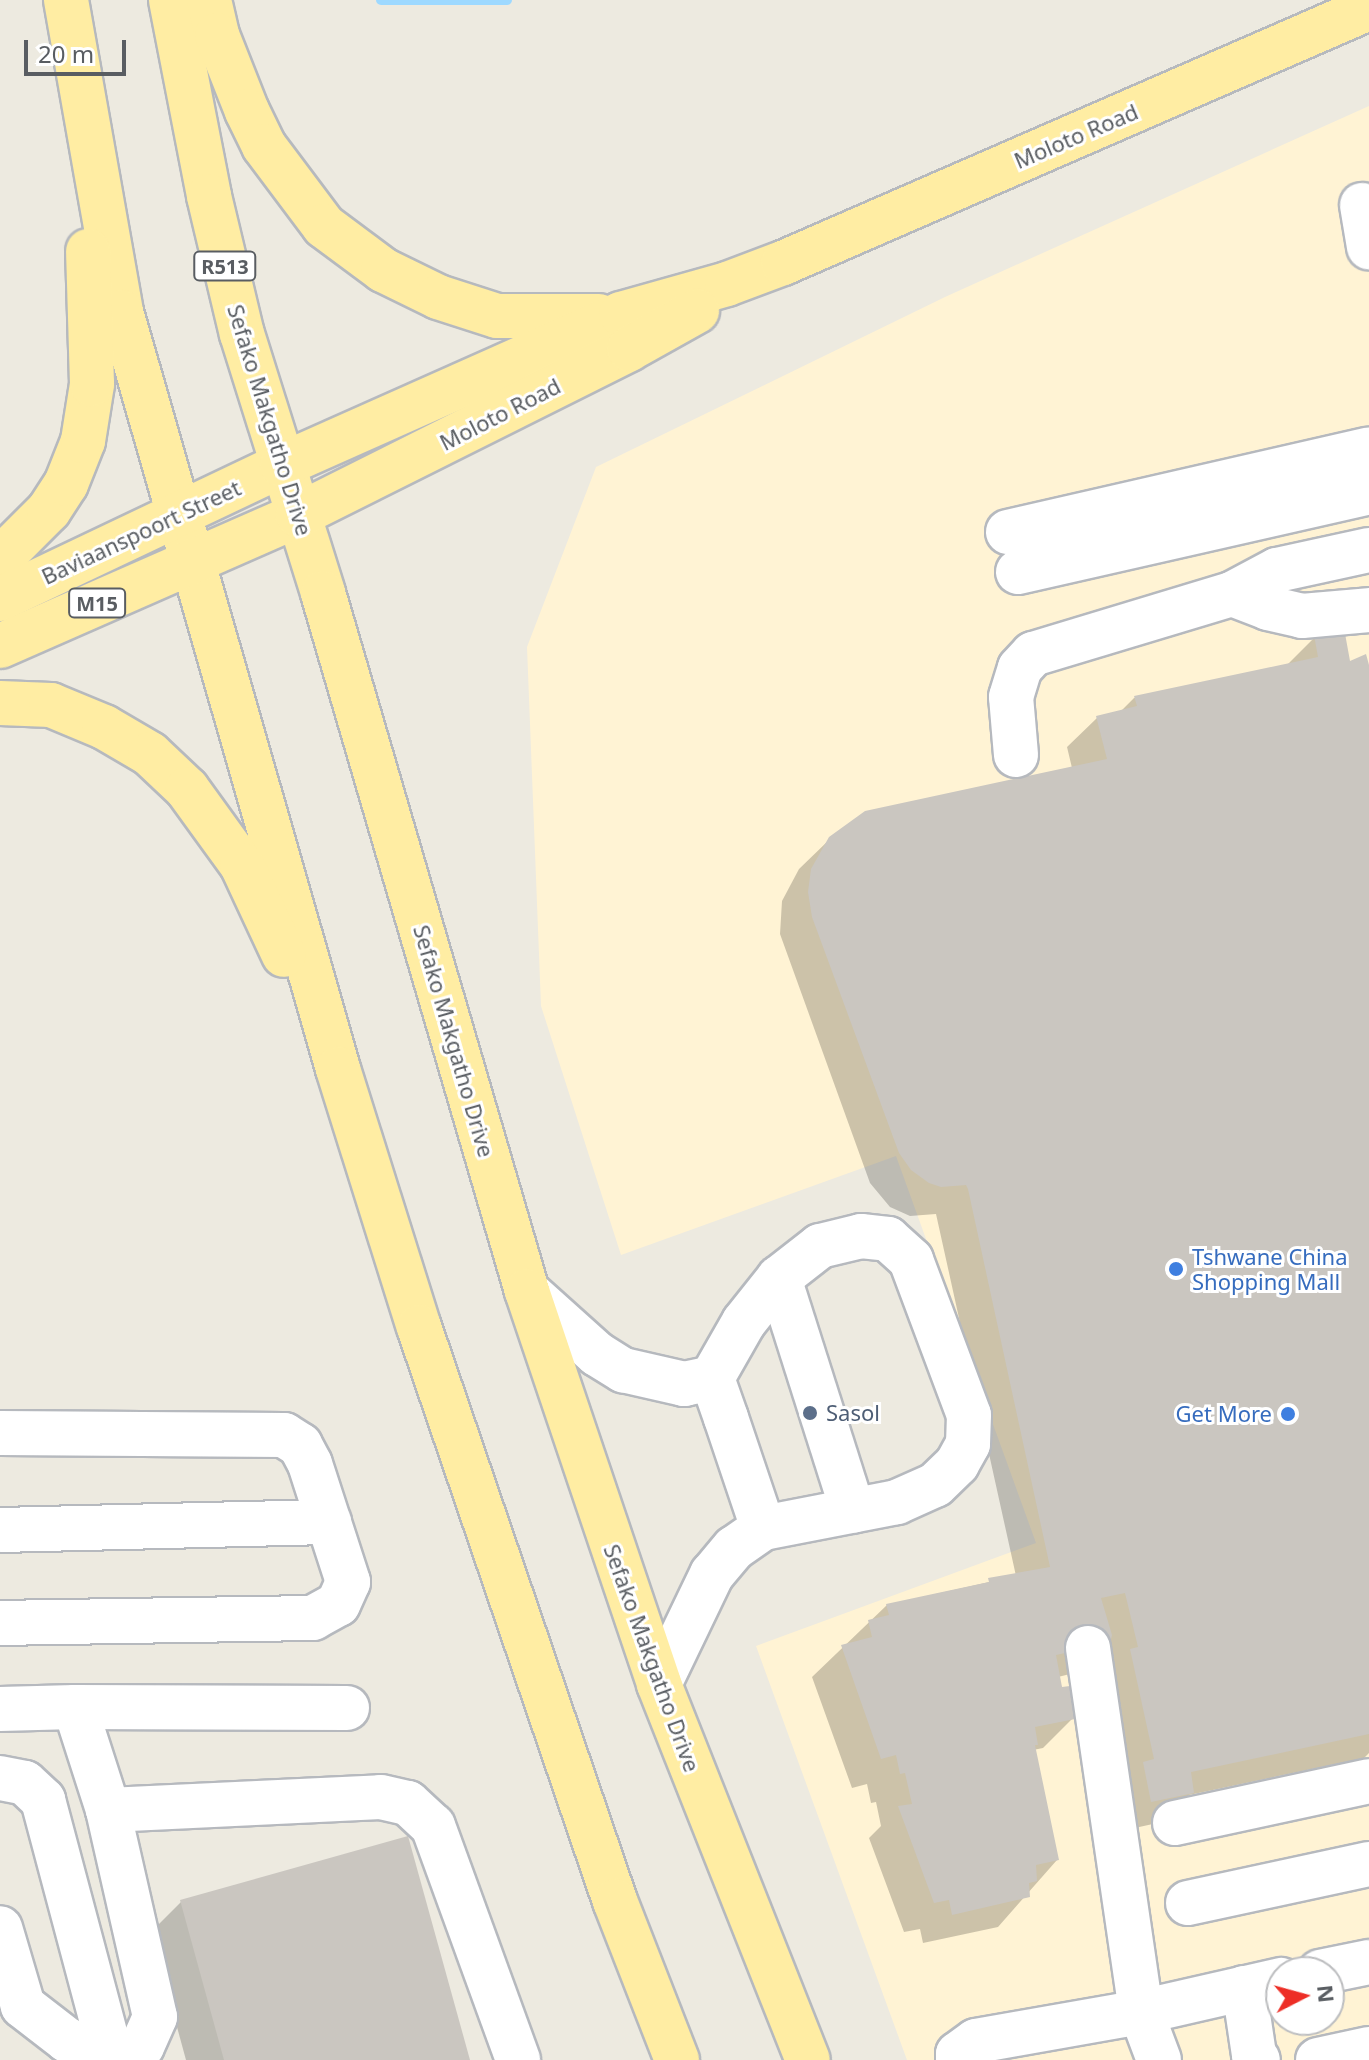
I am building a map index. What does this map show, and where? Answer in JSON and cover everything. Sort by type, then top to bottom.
[{"type":"main road","name":"Sefako Makgatho Drive","points":[[171,0],[231,289],[527,1291],[659,1684],[808,2060]]},
{"type":"main road","points":[[67,5],[121,312],[338,1069],[419,1327],[604,1871],[677,2060]]},
{"type":"main road","name":"Moloto Road","points":[[282,465],[621,314],[727,284],[783,263],[1369,8]]},
{"type":"main road","points":[[213,18],[264,146],[324,226],[383,270],[438,297],[497,316],[554,318],[621,314]]},
{"type":"main road","points":[[0,559],[28,534],[57,500],[75,466],[85,434],[92,384],[87,245],[90,144]]},
{"type":"main road","name":"Moloto Road","points":[[298,515],[629,349],[783,263]]},
{"type":"main road","name":"Baviaanspoort Street","points":[[0,599],[282,465]]},
{"type":"main road","name":"Baviaanspoort Street","points":[[0,646],[298,515]]},
{"type":"main road","points":[[0,703],[51,705],[104,727],[150,754],[187,789],[242,865],[338,1069]]},
{"type":"lane","points":[[1369,449],[1013,552],[1369,492]]},
{"type":"lane","points":[[1016,755],[1011,697],[1020,668],[1033,654],[1232,594],[1277,570],[1369,550]]},
{"type":"lane","points":[[1232,594],[1302,616],[1369,610]]},
{"type":"lane","points":[[527,1291],[597,1354],[623,1370],[684,1384],[712,1378],[744,1322],[779,1278],[820,1246],[861,1236],[888,1239],[911,1260],[969,1415],[968,1444],[957,1464],[935,1485],[897,1502],[763,1528],[734,1548],[712,1574],[659,1684]]},
{"type":"lane","points":[[779,1278],[853,1511]]},
{"type":"lane","points":[[712,1378],[763,1528]]},
{"type":"lane","points":[[0,1433],[284,1435],[300,1445],[310,1464],[348,1582],[338,1604],[313,1618],[0,1623]]},
{"type":"lane","points":[[0,1530],[329,1522]]},
{"type":"lane","points":[[1088,1648],[1141,2012],[1159,2060]]},
{"type":"lane","points":[[75,1707],[108,1810],[155,2017],[168,2060]]},
{"type":"lane","points":[[0,1709],[347,1708]]},
{"type":"lane","points":[[0,1778],[25,1783],[43,1800],[107,2059]]},
{"type":"lane","points":[[1175,1823],[1369,1781]]},
{"type":"lane","points":[[108,1810],[381,1797],[408,1803],[433,1826],[518,2060]]},
{"type":"lane","points":[[1188,1903],[1369,1864]]},
{"type":"lane","points":[[0,1928],[23,2006],[67,2040],[107,2059],[125,2057],[142,2046],[155,2017]]},
{"type":"lane","points":[[1345,1967],[1369,1962]]},
{"type":"lane","points":[[958,2060],[958,2054],[976,2041],[1141,2012],[1262,1984],[1254,2055],[1258,2060]]},
{"type":"lane","points":[[1318,2060],[1369,2049]]},
{"type":"shaded area","points":[[1369,106],[1369,2060],[907,2060],[756,1646],[1036,1543],[896,1156],[621,1255],[541,1006],[527,647],[596,467],[945,297]]},
{"type":"building","name":"Tshwane China Shopping Mall","points":[[1344,628],[1350,661],[1366,654],[1369,665],[1369,1734],[1191,1772],[1194,1793],[1151,1802],[1143,1762],[1154,1759],[1130,1649],[1138,1647],[1125,1593],[1101,1598],[1112,1635],[1110,1643],[1056,1655],[1062,1687],[1070,1686],[1075,1719],[1035,1727],[1038,1745],[1035,1745],[1059,1860],[1036,1865],[1037,1881],[1029,1883],[1030,1897],[952,1915],[949,1900],[934,1903],[898,1806],[912,1804],[905,1773],[900,1774],[896,1755],[881,1759],[841,1645],[872,1637],[868,1620],[889,1615],[886,1604],[989,1582],[988,1578],[1050,1567],[968,1189],[966,1185],[941,1187],[929,1183],[911,1170],[899,1153],[812,917],[808,892],[811,869],[829,837],[865,811],[1107,759],[1096,716],[1137,706],[1134,696],[1318,657],[1314,635]]},
{"type":"building","points":[[408,1836],[470,2060],[224,2060],[180,1900]]},
{"type":"waterway","points":[[381,0],[507,0]]},
{"type":"place","name":"Tshwane China Shopping Mall","points":[[1176,1269]]},
{"type":"place","name":"Sasol","points":[[810,1413]]},
{"type":"place","name":"Get More","points":[[1288,1414]]}]
